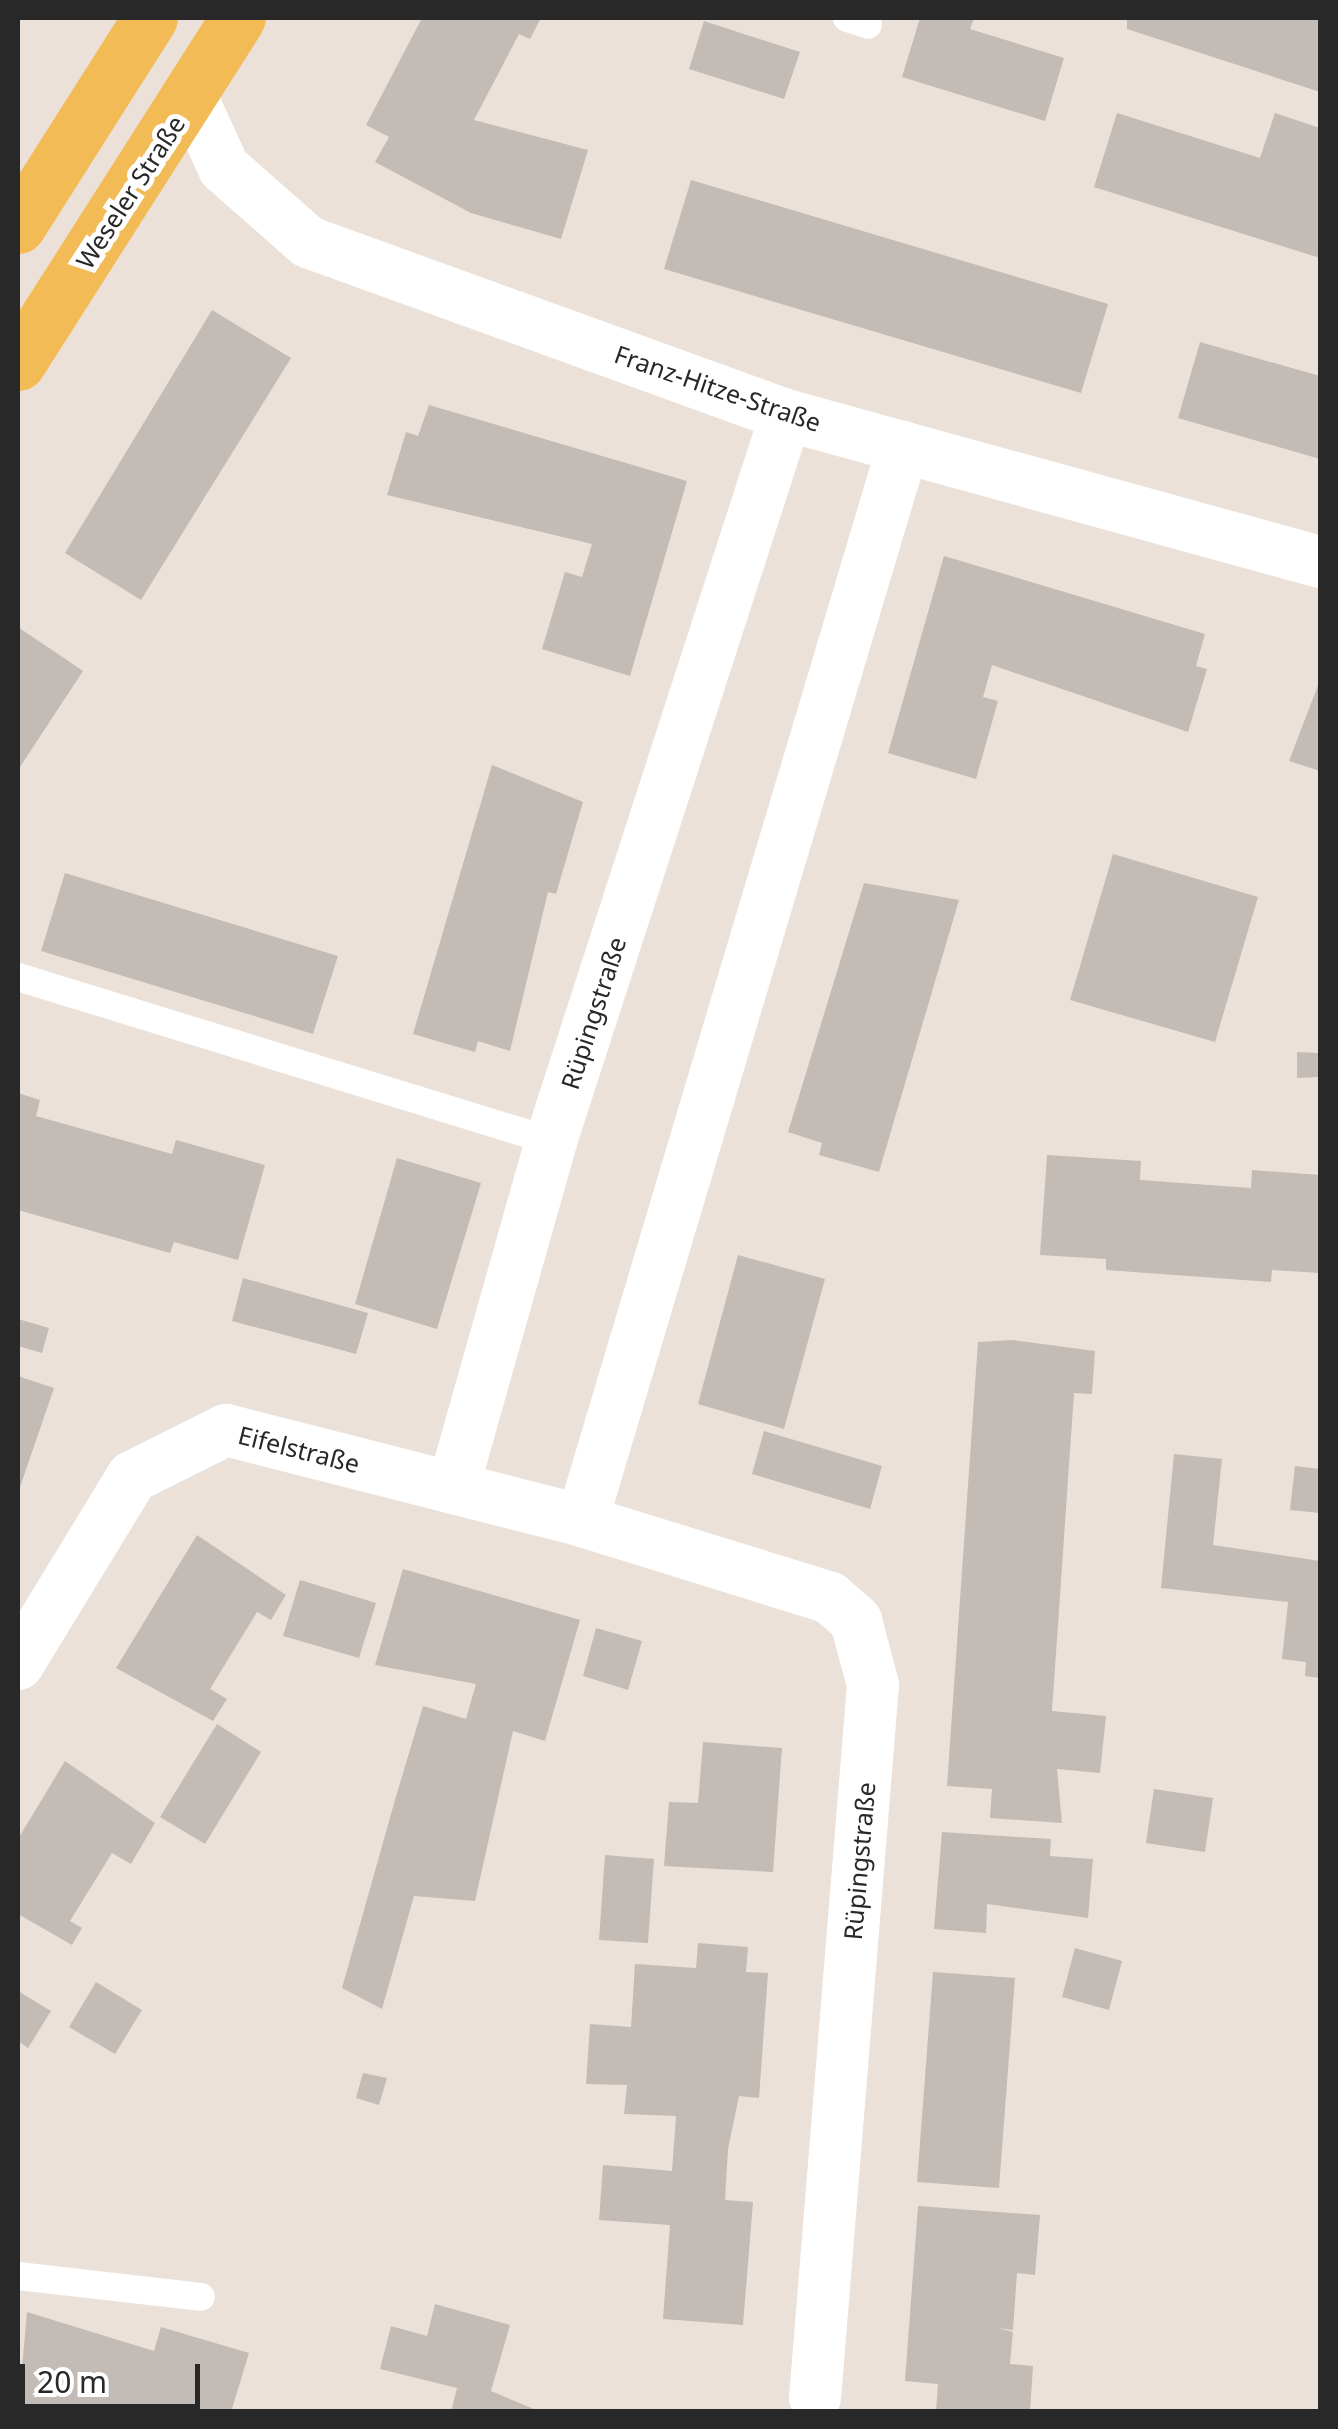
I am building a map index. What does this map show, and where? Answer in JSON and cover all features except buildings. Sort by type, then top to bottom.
[{"type":"main road","points":[[18,226],[150,18]]},
{"type":"main road","name":"Weseler Straße","points":[[18,363],[238,18]]},
{"type":"street","name":"Franz-Hitze-Straße","points":[[191,96],[224,168],[308,242],[786,415],[1320,562]]},
{"type":"street","name":"Rüpingstraße","points":[[786,415],[552,1141],[454,1488],[582,1521],[830,1598],[870,1648],[815,2398]]},
{"type":"street","points":[[582,1521],[902,447]]},
{"type":"street","name":"Eifelstraße","points":[[18,1664],[132,1477],[226,1430],[454,1488]]},
{"type":"lane","points":[[18,977],[552,1141]]},
{"type":"lane","points":[[18,2276],[201,2297]]}]
